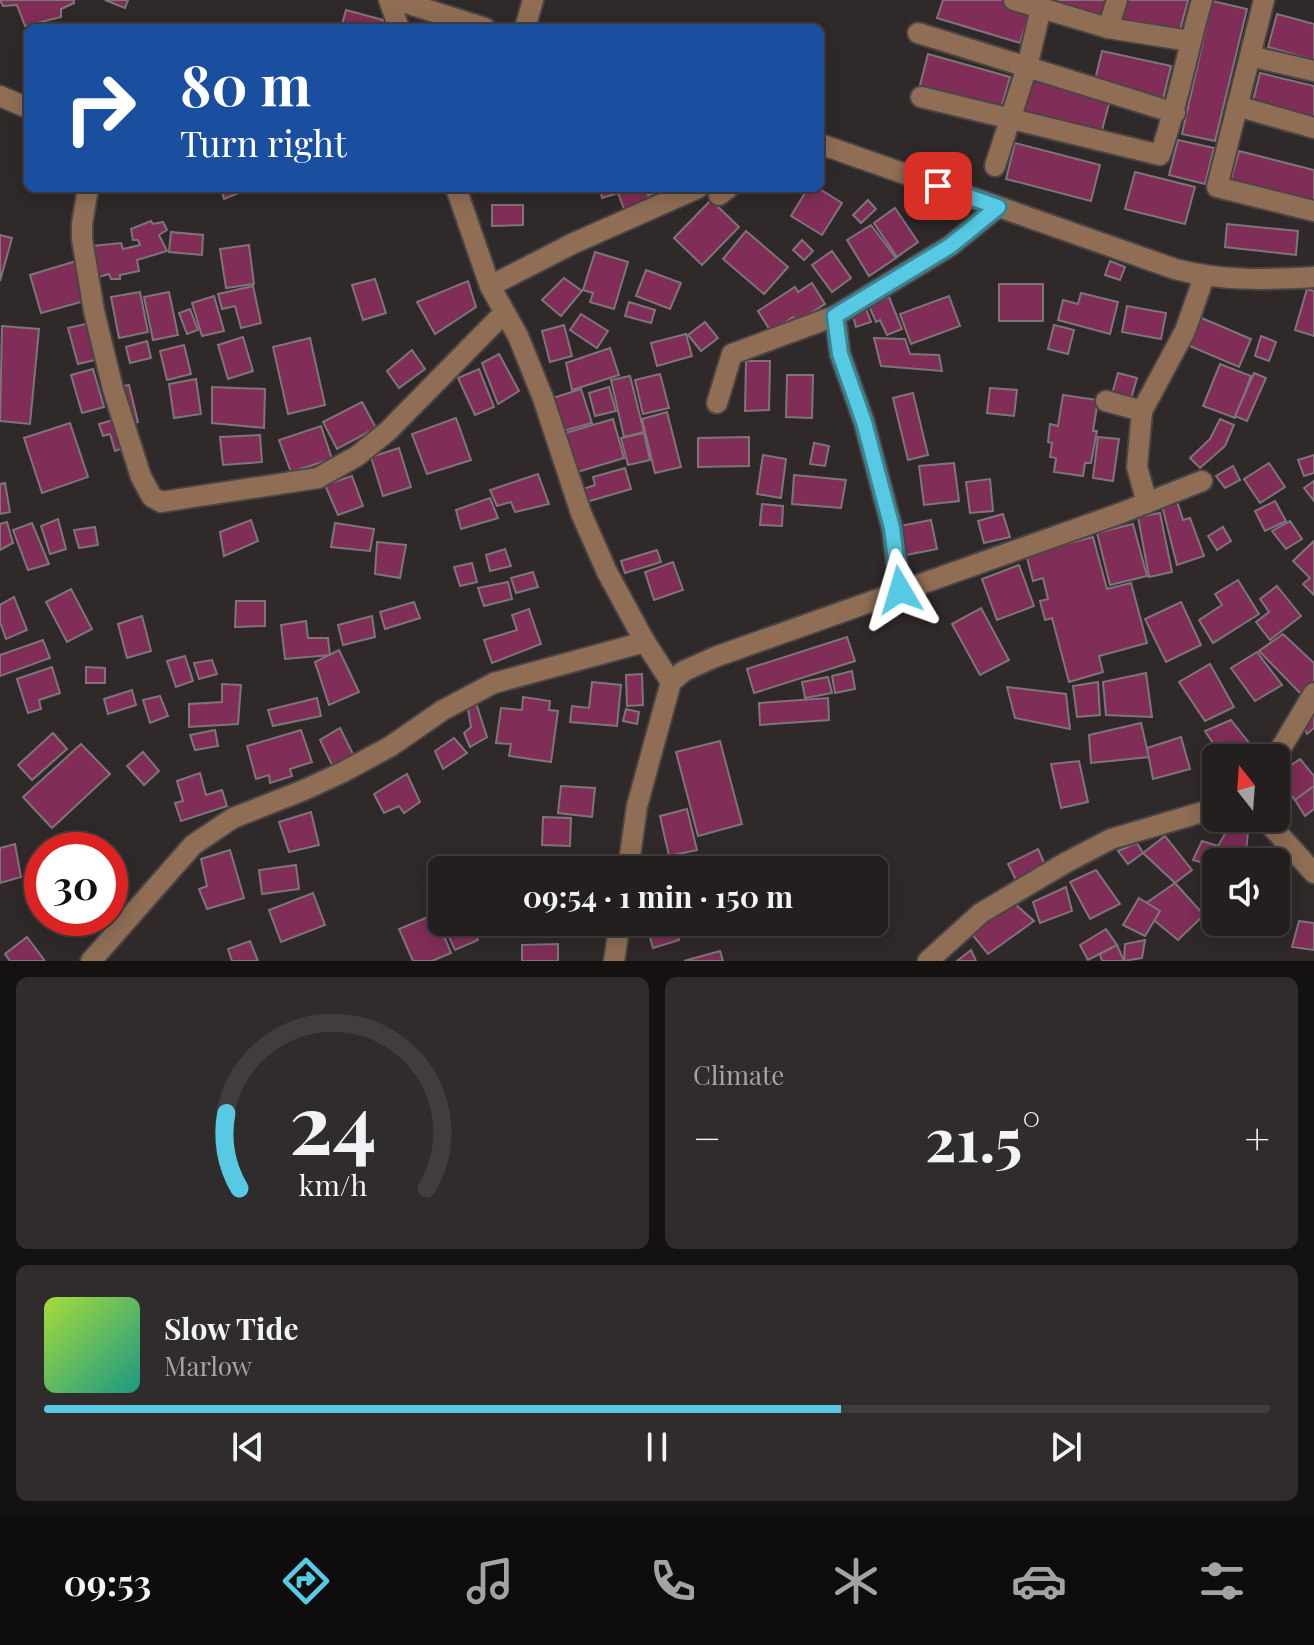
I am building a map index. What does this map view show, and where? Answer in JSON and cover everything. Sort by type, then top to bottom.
[{"type":"street","points":[[389,0],[398,24]]},
{"type":"street","points":[[396,0],[472,24]]},
{"type":"street","points":[[526,24],[533,0]]},
{"type":"street","points":[[1014,0],[1108,28],[1190,41]]},
{"type":"street","points":[[1108,28],[1117,0]]},
{"type":"street","points":[[921,97],[1160,155],[1175,113],[1202,0]]},
{"type":"street","points":[[1264,0],[1217,187],[1314,211]]},
{"type":"street","points":[[995,166],[1027,67],[1041,8]]},
{"type":"street","points":[[918,33],[1175,113]]},
{"type":"street","points":[[1250,56],[1314,71]]},
{"type":"street","points":[[0,96],[24,106]]},
{"type":"street","points":[[1237,106],[1314,128]]},
{"type":"street","points":[[824,145],[1204,277],[1277,280],[1314,277]]},
{"type":"street","points":[[87,192],[82,239],[94,311],[113,389],[141,477],[152,497],[161,502],[318,478],[357,456],[388,431],[504,313]]},
{"type":"street","points":[[457,192],[490,286],[518,336],[543,398],[586,525],[607,572],[671,682]]},
{"type":"street","points":[[490,286],[574,243],[689,192]]},
{"type":"street","points":[[717,403],[732,354],[835,316],[950,246],[998,207]]},
{"type":"street","points":[[1147,503],[1137,467],[1142,411],[1185,331],[1204,277]]},
{"type":"street","points":[[835,316],[840,354],[864,422],[892,528],[900,590]]},
{"type":"street","points":[[1106,401],[1142,411]]},
{"type":"street","points":[[630,856],[637,806],[671,682],[684,671],[715,657],[1202,481]]},
{"type":"street","points":[[91,961],[193,845],[233,818],[343,772],[391,746],[443,710],[494,683],[645,642]]},
{"type":"street","points":[[1283,744],[1314,693]]},
{"type":"street","points":[[928,961],[981,913],[1065,863],[1111,839],[1202,812]]},
{"type":"street","points":[[1277,832],[1314,873]]},
{"type":"street","points":[[614,961],[618,936]]},
{"type":"building","points":[[0,0],[74,0],[74,3],[61,9],[61,17],[33,24],[24,24],[17,5],[3,6]]},
{"type":"building","points":[[105,0],[128,0],[125,8]]},
{"type":"building","points":[[943,0],[1003,0],[1031,7],[1020,43],[937,18]]},
{"type":"building","points":[[1044,0],[1107,0],[1103,15]]},
{"type":"building","points":[[1122,0],[1188,0],[1179,34],[1117,18]]},
{"type":"building","points":[[1212,1],[1247,9],[1215,141],[1182,134]]},
{"type":"building","points":[[346,10],[383,20],[382,24],[342,24]]},
{"type":"building","points":[[1277,14],[1314,24],[1314,60],[1268,47]]},
{"type":"building","points":[[1102,51],[1171,66],[1163,99],[1094,84]]},
{"type":"building","points":[[928,54],[1010,77],[1000,112],[919,89]]},
{"type":"building","points":[[1260,73],[1314,86],[1314,117],[1253,101]]},
{"type":"building","points":[[1027,77],[1110,100],[1101,134],[1017,110]]},
{"type":"building","points":[[1178,140],[1214,148],[1205,184],[1169,175]]},
{"type":"building","points":[[1015,143],[1100,165],[1091,201],[1006,179]]},
{"type":"building","points":[[1239,151],[1314,170],[1314,204],[1230,183]]},
{"type":"building","points":[[1135,172],[1195,187],[1185,224],[1125,209]]},
{"type":"building","points":[[222,192],[241,192],[224,199]]},
{"type":"building","points":[[601,192],[659,192],[648,195],[650,201],[624,209],[618,193],[602,198]]},
{"type":"building","points":[[806,192],[824,192],[842,203],[822,235],[791,216]]},
{"type":"building","points":[[711,200],[739,227],[702,265],[674,238]]},
{"type":"building","points":[[868,200],[876,209],[861,223],[853,215]]},
{"type":"building","points":[[492,205],[523,205],[523,225],[492,226]]},
{"type":"building","points":[[895,208],[918,242],[897,257],[874,223]]},
{"type":"building","points":[[151,221],[153,224],[163,222],[167,230],[159,235],[167,251],[137,260],[139,271],[120,275],[120,279],[111,279],[109,274],[99,277],[93,246],[121,243],[123,249],[140,245],[138,240],[133,240],[131,229]]},
{"type":"building","points":[[1227,224],[1298,231],[1296,255],[1225,247]]},
{"type":"building","points":[[871,225],[896,258],[869,276],[847,240]]},
{"type":"building","points":[[746,231],[788,267],[764,294],[723,259]]},
{"type":"building","points":[[171,232],[203,235],[202,255],[169,252]]},
{"type":"building","points":[[0,235],[12,238],[0,281]]},
{"type":"building","points":[[802,240],[813,251],[804,260],[793,250]]},
{"type":"building","points":[[249,245],[254,284],[226,288],[220,249]]},
{"type":"building","points":[[832,251],[851,278],[832,292],[812,265]]},
{"type":"building","points":[[595,252],[628,262],[614,309],[590,302],[593,293],[583,290]]},
{"type":"building","points":[[76,261],[88,300],[41,313],[30,275]]},
{"type":"building","points":[[1110,261],[1125,267],[1120,280],[1105,275]]},
{"type":"building","points":[[646,270],[681,283],[670,309],[636,296]]},
{"type":"building","points":[[564,278],[582,291],[561,316],[542,300]]},
{"type":"building","points":[[375,279],[386,313],[363,320],[352,285]]},
{"type":"building","points":[[468,281],[476,307],[435,334],[417,302]]},
{"type":"building","points":[[812,283],[825,304],[797,322],[793,317],[771,332],[758,311],[795,287],[798,292]]},
{"type":"building","points":[[999,284],[1043,284],[1043,321],[999,321]]},
{"type":"building","points":[[253,286],[261,323],[241,328],[235,306],[222,309],[218,294]]},
{"type":"building","points":[[1307,289],[1314,291],[1314,336],[1295,330]]},
{"type":"building","points":[[140,292],[148,332],[119,338],[111,297]]},
{"type":"building","points":[[169,292],[178,335],[153,340],[144,297]]},
{"type":"building","points":[[1081,293],[1118,302],[1110,334],[1058,320],[1063,300],[1078,304]]},
{"type":"building","points":[[214,296],[224,331],[202,336],[192,303]]},
{"type":"building","points":[[949,296],[960,326],[911,344],[900,314]]},
{"type":"building","points":[[889,297],[902,329],[887,335],[880,320],[876,322],[869,306]]},
{"type":"building","points":[[629,302],[655,310],[651,323],[625,316]]},
{"type":"building","points":[[865,306],[871,322],[856,327],[851,310]]},
{"type":"building","points":[[1127,306],[1166,313],[1161,339],[1122,332]]},
{"type":"building","points":[[190,309],[198,330],[187,334],[179,313]]},
{"type":"building","points":[[581,314],[608,331],[597,348],[570,330]]},
{"type":"building","points":[[1197,316],[1251,339],[1239,367],[1185,344]]},
{"type":"building","points":[[705,322],[718,338],[701,351],[688,335]]},
{"type":"building","points":[[90,323],[99,359],[78,364],[68,328]]},
{"type":"building","points":[[564,325],[572,356],[550,362],[542,331]]},
{"type":"building","points":[[1054,325],[1074,330],[1068,354],[1048,349]]},
{"type":"building","points":[[2,326],[39,329],[30,424],[0,421]]},
{"type":"building","points":[[686,334],[692,356],[657,366],[651,343]]},
{"type":"building","points":[[1261,336],[1276,342],[1269,361],[1255,356]]},
{"type":"building","points":[[243,337],[253,371],[228,379],[218,345]]},
{"type":"building","points":[[310,338],[325,405],[288,414],[273,347]]},
{"type":"building","points":[[874,338],[905,339],[910,354],[939,355],[942,371],[881,366]]},
{"type":"building","points":[[147,341],[151,358],[130,363],[126,347]]},
{"type":"building","points":[[184,345],[191,374],[167,380],[160,351]]},
{"type":"building","points":[[610,348],[619,375],[572,390],[566,363]]},
{"type":"building","points":[[412,350],[425,369],[399,388],[387,371]]},
{"type":"building","points":[[499,354],[519,391],[498,404],[482,363]]},
{"type":"building","points":[[746,361],[770,361],[769,410],[745,411]]},
{"type":"building","points":[[1220,364],[1251,376],[1235,418],[1203,406]]},
{"type":"building","points":[[93,369],[104,407],[82,413],[71,375]]},
{"type":"building","points":[[479,369],[494,407],[475,415],[458,378]]},
{"type":"building","points":[[1118,373],[1137,378],[1131,399],[1112,394]]},
{"type":"building","points":[[1254,373],[1266,378],[1247,421],[1235,416]]},
{"type":"building","points":[[660,374],[669,408],[643,414],[635,380]]},
{"type":"building","points":[[787,375],[813,375],[812,418],[786,417]]},
{"type":"building","points":[[630,376],[644,432],[624,437],[611,380]]},
{"type":"building","points":[[196,379],[201,414],[174,418],[169,384]]},
{"type":"building","points":[[129,385],[138,422],[128,425],[118,387]]},
{"type":"building","points":[[212,387],[265,389],[264,428],[212,423]]},
{"type":"building","points":[[609,387],[616,411],[595,416],[589,393]]},
{"type":"building","points":[[990,388],[1017,390],[1014,416],[987,413]]},
{"type":"building","points":[[581,389],[592,423],[563,431],[553,398]]},
{"type":"building","points":[[913,393],[928,455],[908,460],[893,398]]},
{"type":"building","points":[[1063,395],[1098,400],[1093,431],[1097,431],[1091,463],[1085,463],[1083,476],[1054,472],[1056,458],[1050,457],[1050,424],[1058,426]]},
{"type":"building","points":[[362,402],[376,428],[337,449],[323,422]]},
{"type":"building","points":[[667,412],[681,467],[655,473],[642,419]]},
{"type":"building","points":[[456,418],[471,460],[427,474],[412,434]]},
{"type":"building","points":[[117,419],[126,447],[115,451],[110,434],[103,436],[99,424]]},
{"type":"building","points":[[613,419],[624,458],[574,473],[562,434]]},
{"type":"building","points":[[1220,419],[1234,425],[1225,446],[1200,468],[1190,458],[1210,439]]},
{"type":"building","points":[[70,423],[88,477],[42,493],[24,438]]},
{"type":"building","points":[[321,426],[332,459],[291,472],[279,440]]},
{"type":"building","points":[[644,433],[650,460],[628,465],[621,438]]},
{"type":"building","points":[[260,435],[262,462],[223,465],[220,437]]},
{"type":"building","points":[[749,437],[749,466],[698,467],[698,438]]},
{"type":"building","points":[[1098,437],[1119,439],[1113,481],[1093,478]]},
{"type":"building","points":[[814,443],[829,446],[825,466],[810,464]]},
{"type":"building","points":[[399,448],[411,487],[383,496],[371,457]]},
{"type":"building","points":[[763,455],[786,459],[781,498],[757,494]]},
{"type":"building","points":[[1314,455],[1314,473],[1304,476],[1298,460]]},
{"type":"building","points":[[954,463],[959,501],[924,505],[919,466]]},
{"type":"building","points":[[1269,463],[1285,487],[1260,503],[1244,479]]},
{"type":"building","points":[[1233,466],[1240,480],[1225,488],[1216,476]]},
{"type":"building","points":[[625,468],[631,489],[583,503],[580,490],[595,485],[593,477]]},
{"type":"building","points":[[538,474],[549,504],[515,512],[511,502],[497,506],[490,490]]},
{"type":"building","points":[[794,475],[846,480],[841,508],[792,504]]},
{"type":"building","points":[[352,476],[363,506],[338,515],[325,485]]},
{"type":"building","points":[[990,479],[993,511],[970,513],[966,482]]},
{"type":"building","points":[[1314,481],[1314,501],[1304,488]]},
{"type":"building","points":[[5,483],[10,512],[0,514],[0,484]]},
{"type":"building","points":[[490,498],[498,518],[461,529],[456,510]]},
{"type":"building","points":[[1176,498],[1183,520],[1190,518],[1204,556],[1177,565],[1161,502]]},
{"type":"building","points":[[1275,501],[1286,521],[1265,531],[1255,511]]},
{"type":"building","points":[[762,504],[783,506],[782,526],[760,525]]},
{"type":"building","points":[[1160,513],[1172,572],[1149,577],[1138,517]]},
{"type":"building","points":[[1003,514],[1010,537],[984,543],[978,521]]},
{"type":"building","points":[[58,519],[66,549],[50,554],[41,526]]},
{"type":"building","points":[[251,520],[258,541],[224,556],[220,532]]},
{"type":"building","points":[[931,520],[937,549],[906,555],[900,526]]},
{"type":"building","points":[[1290,521],[1302,539],[1286,549],[1272,531]]},
{"type":"building","points":[[7,522],[13,543],[0,550],[0,524]]},
{"type":"building","points":[[32,523],[49,564],[28,570],[13,530]]},
{"type":"building","points":[[335,523],[374,529],[370,551],[331,547]]},
{"type":"building","points":[[1133,524],[1147,576],[1110,585],[1097,533]]},
{"type":"building","points":[[95,527],[98,545],[79,548],[74,530]]},
{"type":"building","points":[[1223,527],[1231,541],[1217,550],[1208,536]]},
{"type":"building","points":[[1093,537],[1107,589],[1131,583],[1147,643],[1099,656],[1103,672],[1069,682],[1052,618],[1045,620],[1040,601],[1048,599],[1043,578],[1033,581],[1026,554]]},
{"type":"building","points":[[1314,541],[1314,595],[1303,584],[1310,578],[1293,561]]},
{"type":"building","points":[[377,542],[406,545],[400,578],[375,574]]},
{"type":"building","points":[[505,549],[511,566],[490,571],[486,555]]},
{"type":"building","points":[[657,550],[661,562],[625,573],[621,561]]},
{"type":"building","points":[[673,562],[683,590],[654,600],[645,572]]},
{"type":"building","points":[[472,563],[477,582],[460,586],[454,567]]},
{"type":"building","points":[[1019,565],[1034,606],[997,620],[982,579]]},
{"type":"building","points":[[533,572],[538,587],[516,593],[511,578]]},
{"type":"building","points":[[1238,580],[1259,614],[1213,643],[1199,620],[1222,605],[1215,594]]},
{"type":"building","points":[[508,582],[512,599],[484,606],[478,588]]},
{"type":"building","points":[[1277,586],[1301,616],[1270,640],[1256,622],[1269,612],[1260,599]]},
{"type":"building","points":[[71,589],[92,629],[67,642],[46,602]]},
{"type":"building","points":[[14,597],[27,630],[6,639],[0,622],[0,605]]},
{"type":"building","points":[[236,601],[265,601],[265,626],[235,627]]},
{"type":"building","points":[[414,602],[420,618],[385,629],[380,612]]},
{"type":"building","points":[[1181,602],[1201,645],[1166,662],[1145,619]]},
{"type":"building","points":[[981,608],[1009,660],[980,675],[952,624]]},
{"type":"building","points":[[529,609],[541,644],[492,663],[484,640],[517,630],[512,615]]},
{"type":"building","points":[[142,616],[151,651],[127,658],[118,624]]},
{"type":"building","points":[[372,616],[375,637],[343,645],[338,625]]},
{"type":"building","points":[[306,621],[308,638],[328,638],[330,655],[285,659],[281,625]]},
{"type":"building","points":[[1283,634],[1314,663],[1314,685],[1305,698],[1259,651]]},
{"type":"building","points":[[847,637],[855,661],[754,693],[747,669]]},
{"type":"building","points":[[43,640],[50,658],[0,676],[0,655]]},
{"type":"building","points":[[339,650],[359,692],[329,705],[315,662]]},
{"type":"building","points":[[1257,652],[1282,685],[1255,701],[1231,668]]},
{"type":"building","points":[[185,656],[193,681],[176,687],[167,661]]},
{"type":"building","points":[[212,660],[217,674],[199,679],[194,663]]},
{"type":"building","points":[[1210,664],[1234,707],[1205,721],[1179,682]]},
{"type":"building","points":[[52,667],[60,693],[39,700],[41,709],[28,713],[17,679]]},
{"type":"building","points":[[86,667],[105,668],[105,683],[86,683]]},
{"type":"building","points":[[852,671],[855,689],[835,693],[832,676]]},
{"type":"building","points":[[1146,673],[1152,717],[1106,715],[1103,682]]},
{"type":"building","points":[[642,674],[643,705],[627,706],[626,675]]},
{"type":"building","points":[[828,677],[832,693],[805,698],[802,682]]},
{"type":"building","points":[[592,682],[621,685],[617,726],[570,722],[572,706],[589,708]]},
{"type":"building","points":[[1098,682],[1100,715],[1077,717],[1073,686]]},
{"type":"building","points":[[222,684],[241,685],[238,724],[189,727],[189,704],[222,702]]},
{"type":"building","points":[[1007,687],[1066,694],[1070,729],[1015,718]]},
{"type":"building","points":[[132,690],[136,705],[108,714],[104,699]]},
{"type":"building","points":[[160,696],[168,716],[150,723],[143,700]]},
{"type":"building","points":[[523,697],[550,701],[549,710],[558,711],[551,762],[509,756],[511,744],[496,743],[501,708],[522,710]]},
{"type":"building","points":[[317,698],[321,716],[273,726],[268,710]]},
{"type":"building","points":[[828,698],[829,720],[760,725],[759,703]]},
{"type":"building","points":[[475,700],[487,737],[470,747],[464,733],[471,727],[467,702]]},
{"type":"building","points":[[1314,700],[1314,728],[1307,734],[1301,721]]},
{"type":"building","points":[[626,709],[639,712],[637,724],[623,721]]},
{"type":"building","points":[[1231,720],[1250,744],[1213,744],[1205,731]]},
{"type":"building","points":[[1141,723],[1149,757],[1091,763],[1089,735]]},
{"type":"building","points":[[340,728],[354,756],[332,765],[320,740]]},
{"type":"building","points":[[215,730],[218,746],[195,750],[190,735]]},
{"type":"building","points":[[301,730],[312,762],[290,769],[292,776],[270,783],[269,775],[256,779],[247,746]]},
{"type":"building","points":[[53,733],[67,749],[32,780],[18,765]]},
{"type":"building","points":[[1181,737],[1190,769],[1153,779],[1147,748]]},
{"type":"building","points":[[454,738],[467,753],[443,769],[435,751]]},
{"type":"building","points":[[720,741],[742,824],[698,836],[676,752]]},
{"type":"building","points":[[81,744],[110,774],[52,828],[23,797]]},
{"type":"building","points":[[143,752],[159,771],[144,785],[127,766]]},
{"type":"building","points":[[1300,759],[1314,776],[1314,786],[1295,800],[1290,793],[1290,766]]},
{"type":"building","points":[[1079,761],[1088,802],[1061,808],[1051,764]]},
{"type":"building","points":[[200,773],[206,795],[222,790],[227,806],[181,821],[175,803],[183,801],[177,781]]},
{"type":"building","points":[[407,774],[420,802],[404,813],[399,806],[384,813],[374,794]]},
{"type":"building","points":[[561,786],[595,788],[592,817],[558,813]]},
{"type":"building","points":[[1314,786],[1314,809],[1305,816],[1295,800]]},
{"type":"building","points":[[687,809],[697,850],[669,856],[660,816]]},
{"type":"building","points":[[311,812],[319,845],[289,852],[279,822]]},
{"type":"building","points":[[543,817],[571,818],[570,846],[542,845]]},
{"type":"building","points":[[1226,832],[1248,832],[1246,848],[1202,848],[1202,863],[1193,860],[1202,841],[1218,846]]},
{"type":"building","points":[[1165,836],[1192,870],[1175,883],[1143,853]]},
{"type":"building","points":[[1137,843],[1143,853],[1128,864],[1118,851]]},
{"type":"building","points":[[15,844],[21,877],[0,883],[0,848]]},
{"type":"building","points":[[1038,849],[1046,867],[1016,880],[1008,864]]},
{"type":"building","points":[[230,850],[244,898],[207,909],[199,889],[207,886],[201,859]]},
{"type":"building","points":[[296,865],[299,889],[262,894],[259,870]]},
{"type":"building","points":[[1096,870],[1120,904],[1090,919],[1070,882]]},
{"type":"building","points":[[1175,883],[1202,913],[1202,917],[1178,940],[1139,908]]},
{"type":"building","points":[[1066,887],[1072,911],[1040,923],[1033,902]]},
{"type":"building","points":[[313,893],[325,925],[281,942],[269,910]]},
{"type":"building","points":[[1139,898],[1160,911],[1145,936],[1123,925]]},
{"type":"building","points":[[1014,903],[1034,921],[988,954],[971,933]]},
{"type":"building","points":[[428,917],[428,936],[444,936],[451,953],[432,961],[413,961],[399,929]]},
{"type":"building","points":[[1299,921],[1314,923],[1314,950],[1292,947]]},
{"type":"building","points":[[1106,929],[1117,945],[1088,960],[1080,945]]},
{"type":"building","points":[[448,936],[476,936],[478,940],[455,950]]},
{"type":"building","points":[[650,936],[678,936],[679,940],[653,948]]},
{"type":"building","points":[[27,937],[45,961],[10,961],[5,954]]},
{"type":"building","points":[[1145,940],[1142,958],[1124,961],[1125,944]]},
{"type":"building","points":[[250,941],[258,961],[232,961],[228,949]]},
{"type":"building","points":[[558,944],[558,961],[522,961],[522,945]]},
{"type":"building","points":[[1117,945],[1124,961],[1102,961],[1100,954]]},
{"type":"building","points":[[971,950],[976,961],[957,961]]},
{"type":"building","points":[[720,951],[723,961],[684,961]]},
{"type":"route","points":[[900,590],[892,528],[864,422],[840,354],[835,316],[950,246],[998,207],[938,186]]}]
